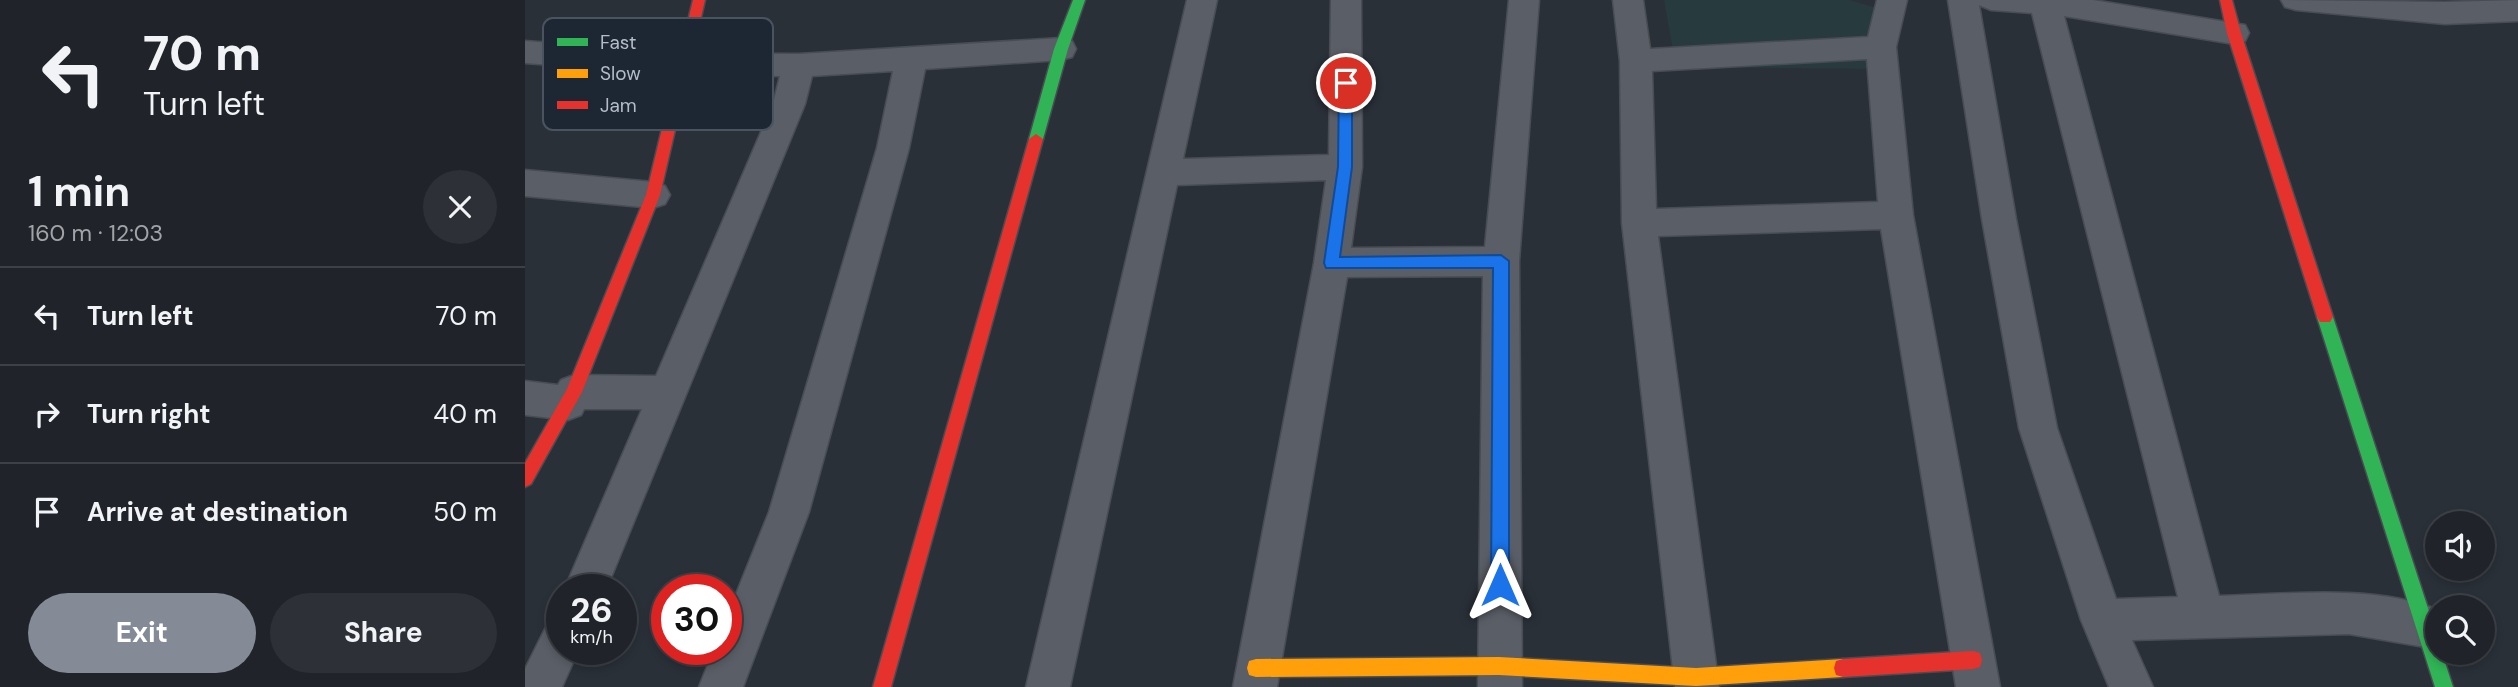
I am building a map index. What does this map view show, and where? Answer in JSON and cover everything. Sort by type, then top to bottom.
[{"type":"street","points":[[695,18],[699,0]]},
{"type":"street","points":[[882,687],[1061,49],[1079,0]]},
{"type":"street","points":[[1048,687],[1202,0]]},
{"type":"street","points":[[1346,0],[1345,167],[1332,263],[1256,677],[1500,676],[1696,682],[1975,674],[1896,215],[1881,47],[1892,0]]},
{"type":"street","points":[[1500,676],[1501,261],[1524,0]]},
{"type":"street","points":[[1628,0],[1636,61],[1639,223],[1696,682]]},
{"type":"street","points":[[1963,0],[1999,219],[2038,428],[2102,620],[2131,687]]},
{"type":"street","points":[[1991,0],[2045,3],[2234,33]]},
{"type":"street","points":[[2102,620],[2349,613],[2425,626],[2234,33],[2226,0]]},
{"type":"street","points":[[2297,0],[2445,13],[2518,10]]},
{"type":"street","points":[[2045,3],[2204,618]]},
{"type":"street","points":[[1636,61],[1881,47]]},
{"type":"street","points":[[773,65],[1061,49]]},
{"type":"street","points":[[525,52],[543,53]]},
{"type":"street","points":[[721,687],[789,512],[893,148],[911,58]]},
{"type":"street","points":[[592,574],[789,104],[799,65]]},
{"type":"street","points":[[525,479],[571,398],[653,195],[669,130]]},
{"type":"street","points":[[1164,172],[1345,167]]},
{"type":"street","points":[[525,183],[653,195]]},
{"type":"street","points":[[1639,223],[1896,215]]},
{"type":"street","points":[[1332,263],[1501,261]]},
{"type":"street","points":[[525,398],[668,393]]},
{"type":"street","points":[[539,687],[550,665]]},
{"type":"street","points":[[2437,665],[2444,687]]},
{"type":"green space","points":[[1664,0],[1849,0],[1877,8],[1884,69],[1676,67]]},
{"type":"traffic: fast","points":[[1036,139],[1061,49],[1079,0]]},
{"type":"traffic: fast","points":[[2325,317],[2444,687]]},
{"type":"traffic: slow","points":[[1256,668],[1499,666],[1696,677],[1843,668]]},
{"type":"traffic: jam","points":[[695,18],[699,0]]},
{"type":"traffic: jam","points":[[2226,0],[2234,33],[2325,317]]},
{"type":"traffic: jam","points":[[525,479],[574,392],[653,195],[668,130]]},
{"type":"traffic: jam","points":[[882,687],[1036,139]]},
{"type":"traffic: jam","points":[[1843,668],[1973,660]]},
{"type":"route","points":[[1346,83],[1345,167],[1332,263],[1501,261],[1500,585]]}]
